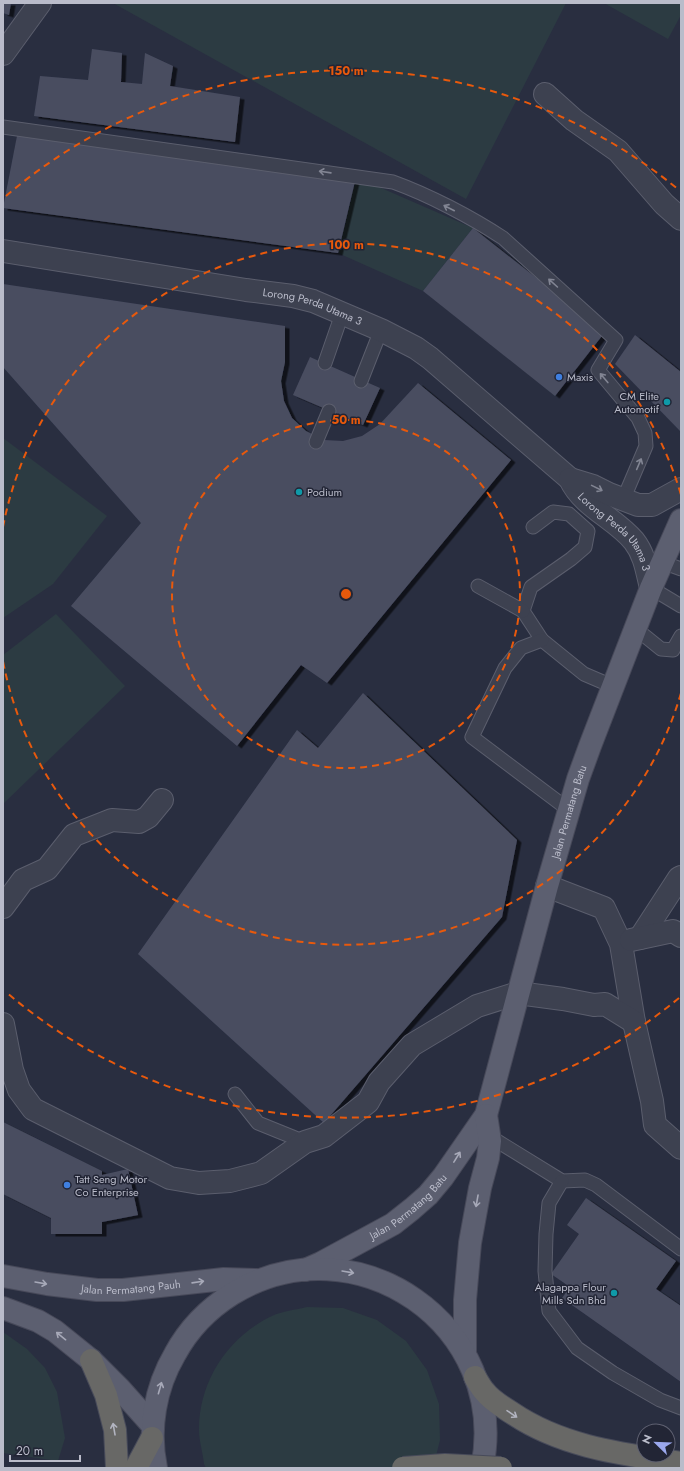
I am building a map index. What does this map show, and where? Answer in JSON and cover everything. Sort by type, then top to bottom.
[{"type":"highway","points":[[91,1360],[106,1395],[115,1430],[117,1468]]},
{"type":"highway","points":[[475,1377],[486,1393],[502,1407],[522,1420],[548,1433],[583,1446],[681,1463]]},
{"type":"highway","points":[[136,1468],[153,1432]]},
{"type":"highway","points":[[403,1468],[445,1465],[501,1468]]},
{"type":"main road","name":"Jalan Permatang Batu","points":[[465,1353],[465,1300],[470,1243],[480,1188],[488,1158],[488,1125],[518,993],[569,810],[590,746],[651,588],[672,565],[681,520]]},
{"type":"main road","name":"Jalan Permatang Batu","points":[[305,1270],[322,1263],[393,1224],[412,1209],[428,1195],[488,1125]]},
{"type":"main road","points":[[156,1468],[153,1432],[156,1405],[161,1384],[169,1364],[179,1346],[192,1329],[206,1314],[223,1300],[260,1280],[282,1273],[326,1269],[347,1271],[367,1276],[387,1283],[406,1293],[423,1305],[453,1336],[465,1353],[481,1397],[485,1417],[486,1438],[482,1468]]},
{"type":"main road","name":"Jalan Permatang Pauh","points":[[3,1276],[47,1284],[104,1290],[164,1287],[224,1279],[260,1280]]},
{"type":"main road","points":[[3,1308],[38,1321],[55,1331],[91,1360],[120,1389],[153,1432]]},
{"type":"street","points":[[4,51],[40,3]]},
{"type":"street","points":[[545,94],[574,120],[618,150],[664,204],[681,219]]},
{"type":"street","name":"Lorong Perda Utama 3","points":[[3,250],[246,290],[292,296],[313,301],[381,330],[416,348],[430,358],[570,479],[575,489],[582,497],[621,528],[635,542],[644,556],[651,588]]},
{"type":"street","name":"Lorong Perda Utama 3","points":[[570,479],[593,486],[623,500],[638,505],[652,505],[681,489]]},
{"type":"street","points":[[3,907],[23,880],[47,869],[74,835],[112,820],[139,822],[148,817],[162,800]]},
{"type":"street","points":[[630,941],[681,877]]},
{"type":"street","points":[[547,886],[604,908],[630,941],[634,1022],[652,1100],[655,1125],[681,1148]]},
{"type":"street","points":[[630,941],[673,932],[681,936]]},
{"type":"street","points":[[3,1024],[12,1070],[19,1090],[33,1109],[170,1178],[199,1183],[230,1181],[261,1173],[305,1142],[324,1136],[368,1102],[379,1082],[412,1045],[477,1006],[518,993],[594,1005],[605,1004],[634,1022]]},
{"type":"lane","points":[[3,127],[393,182],[483,225],[503,238],[616,340],[598,370],[638,418],[645,432],[646,446],[623,500]]},
{"type":"lane","points":[[325,363],[342,314]]},
{"type":"lane","points":[[361,380],[381,330]]},
{"type":"lane","points":[[316,442],[329,411]]},
{"type":"lane","points":[[523,611],[531,587],[572,559],[586,547],[588,531],[568,514],[553,512],[533,528]]},
{"type":"lane","points":[[478,586],[523,611],[542,640],[584,674],[612,686]]},
{"type":"lane","points":[[651,588],[681,606]]},
{"type":"lane","points":[[635,628],[660,649],[673,650],[681,636]]},
{"type":"lane","points":[[542,640],[521,648],[505,668],[472,737],[569,810]]},
{"type":"lane","points":[[235,1094],[258,1123],[305,1142]]},
{"type":"lane","points":[[488,1125],[562,1181],[585,1180],[596,1185],[681,1249]]},
{"type":"lane","points":[[562,1181],[549,1202],[545,1271],[549,1312],[577,1348],[614,1373],[660,1400],[681,1408]]},
{"type":"shaded area","points":[[113,3],[566,3],[466,199]]},
{"type":"shaded area","points":[[604,3],[681,3],[681,15],[668,39]]},
{"type":"shaded area","points":[[356,177],[473,228],[423,291],[338,253]]},
{"type":"shaded area","points":[[3,438],[107,516],[53,584],[3,618]]},
{"type":"shaded area","points":[[56,614],[125,686],[3,804],[3,655]]},
{"type":"shaded area","points":[[307,1307],[343,1308],[377,1320],[406,1341],[427,1370],[439,1404],[440,1440],[433,1468],[206,1468],[199,1434],[200,1412],[204,1394],[210,1378],[219,1362],[242,1336],[256,1325],[276,1314]]},
{"type":"shaded area","points":[[3,1332],[27,1349],[45,1368],[57,1392],[65,1438],[58,1461],[3,1453]]},
{"type":"building","points":[[3,3],[11,3],[9,15],[3,13]]},
{"type":"building","points":[[92,49],[122,53],[121,82],[142,84],[145,53],[173,66],[170,86],[240,97],[235,142],[34,116],[40,76],[88,80]]},
{"type":"building","points":[[17,136],[356,177],[338,253],[3,208]]},
{"type":"building","points":[[473,228],[605,332],[555,396],[423,291]]},
{"type":"building","name":"Podium","points":[[3,284],[285,326],[285,362],[281,381],[284,401],[292,418],[306,431],[324,440],[343,441],[362,436],[380,424],[418,383],[511,460],[327,683],[301,665],[237,746],[71,606],[141,523],[3,367]]},
{"type":"building","name":"CM Elite Automotif","points":[[635,335],[681,372],[681,432],[615,364]]},
{"type":"building","points":[[310,357],[380,388],[363,425],[293,395]]},
{"type":"building","points":[[363,693],[517,840],[502,917],[324,1123],[138,954],[297,730],[318,748]]},
{"type":"building","name":"Tatt Seng Motor Co Enterprise","points":[[3,1122],[102,1171],[102,1175],[128,1169],[138,1215],[102,1222],[102,1234],[51,1234],[51,1218],[3,1194]]},
{"type":"building","name":"Alagappa Flour Mills Sdn Bhd","points":[[586,1198],[676,1261],[656,1289],[681,1306],[681,1382],[562,1298],[570,1287],[551,1274],[579,1234],[567,1225]]},
{"type":"place","name":"Maxis","points":[[559,377]]},
{"type":"place","name":"CM Elite Automotif","points":[[667,402]]},
{"type":"place","name":"Podium","points":[[299,492]]},
{"type":"place","name":"Tatt Seng Motor Co Enterprise","points":[[67,1185]]},
{"type":"place","name":"Alagappa Flour Mills Sdn Bhd","points":[[614,1293]]}]
